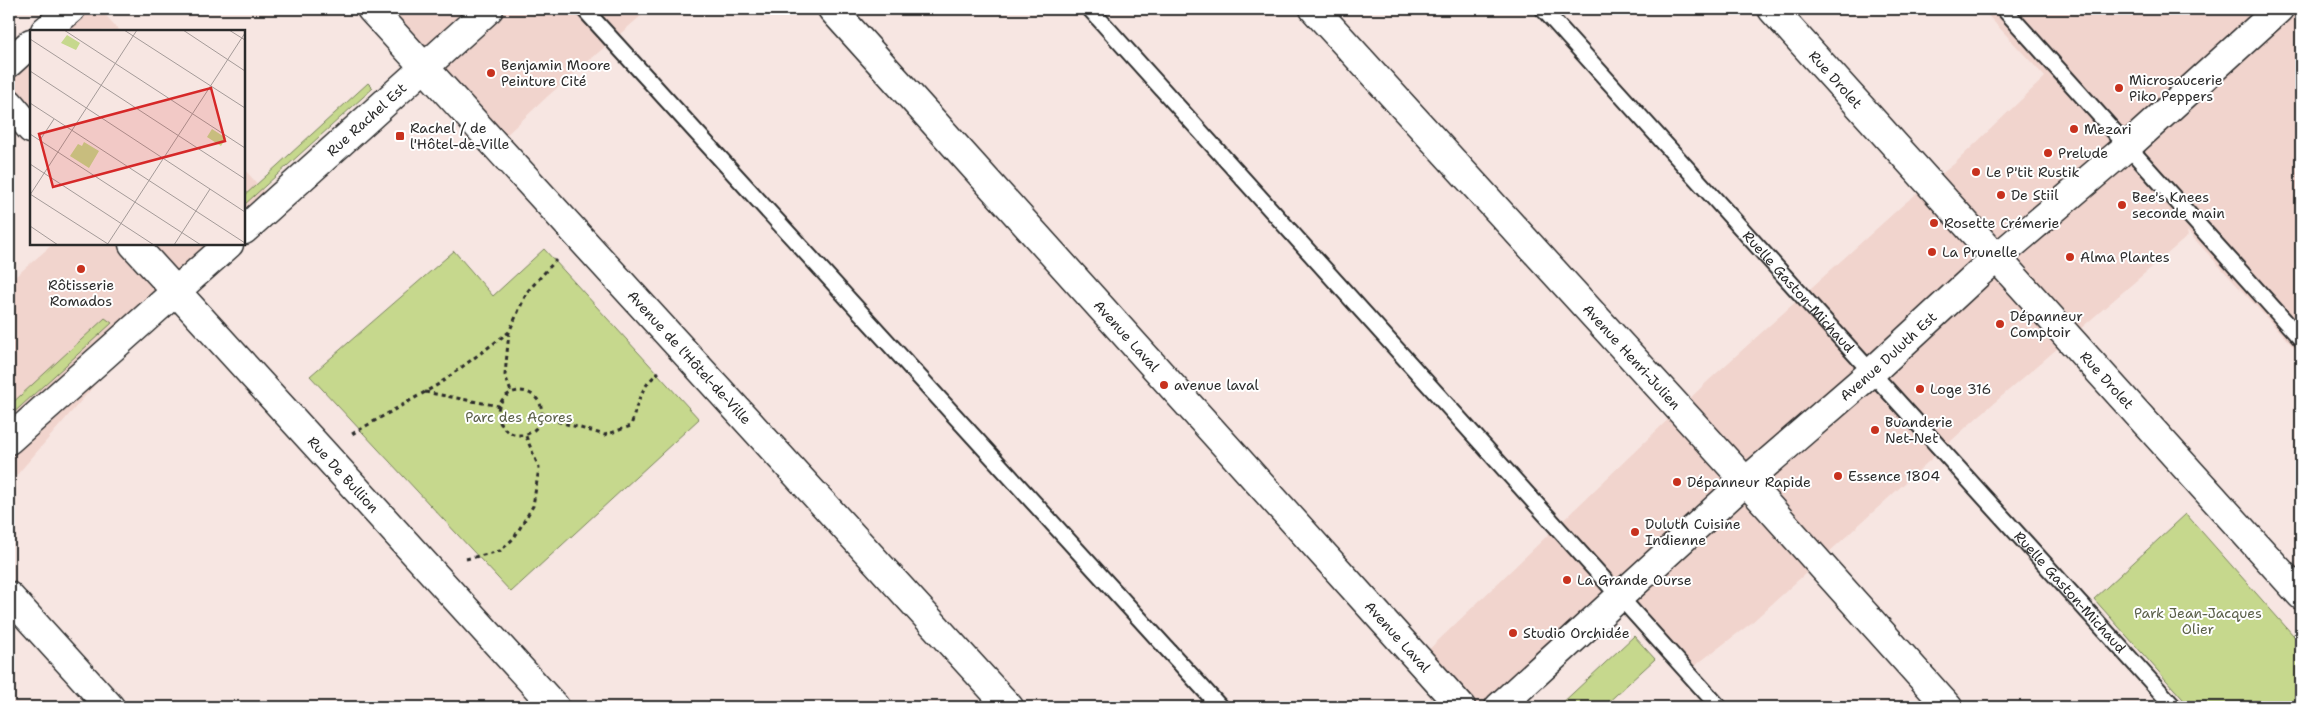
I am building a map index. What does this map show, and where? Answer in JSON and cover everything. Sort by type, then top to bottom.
[{"type":"street","points":[[46,30],[71,9]]},
{"type":"street","name":"Avenue de l'Hôtel-de-Ville","points":[[371,9],[1009,707]]},
{"type":"street","name":"Rue Rachel Est","points":[[245,229],[489,9]]},
{"type":"street","name":"Avenue Laval","points":[[832,9],[1462,707]]},
{"type":"street","name":"Avenue Henri-Julien","points":[[1314,9],[1948,707]]},
{"type":"street","name":"Rue Drolet","points":[[1772,9],[2301,595]]},
{"type":"street","name":"Avenue Duluth Est","points":[[1499,707],[1745,482],[1872,372],[1997,258],[2128,146],[2279,9]]},
{"type":"street","points":[[9,63],[30,44]]},
{"type":"street","points":[[9,103],[30,128]]},
{"type":"street","name":"Rue De Bullion","points":[[133,245],[555,707]]},
{"type":"street","points":[[9,440],[227,245]]},
{"type":"street","points":[[9,596],[110,707]]},
{"type":"lane","points":[[584,9],[1220,707]]},
{"type":"lane","points":[[1090,9],[1719,707]]},
{"type":"lane","name":"Ruelle Gaston-Michaud","points":[[1544,9],[2174,707]]},
{"type":"lane","points":[[2004,9],[2301,339]]},
{"type":"path","points":[[511,392],[505,375],[509,332],[527,292],[560,255]]},
{"type":"path","points":[[352,434],[439,384],[509,332]]},
{"type":"path","points":[[542,417],[604,435],[631,426],[639,396],[645,384],[663,368]]},
{"type":"path","points":[[525,391],[536,398],[542,410],[542,417],[536,428],[525,434],[510,432],[504,428],[500,421],[499,406],[511,392],[525,391]]},
{"type":"path","points":[[425,392],[499,406]]},
{"type":"path","points":[[466,559],[500,551],[514,538],[534,506],[539,468],[525,434]]},
{"type":"shaded area","points":[[68,9],[100,9],[119,30],[45,30]]},
{"type":"shaded area","points":[[371,9],[649,9],[549,95],[501,140],[428,64],[245,228],[245,170],[272,200],[426,62]]},
{"type":"shaded area","points":[[1982,9],[2301,9],[2301,355],[2187,231],[2188,236],[1973,421],[1750,624],[1685,673],[1621,597],[1499,707],[1467,707],[1419,659],[1708,381],[1905,203],[1954,164],[2045,77]]},
{"type":"shaded area","points":[[30,44],[30,121],[9,98],[9,64]]},
{"type":"shaded area","points":[[52,245],[227,245],[176,291],[9,484],[9,282]]},
{"type":"green space","points":[[368,83],[373,88],[245,204],[245,195]]},
{"type":"green space","name":"Parc des Açores","points":[[544,249],[699,419],[511,592],[310,376],[454,251],[493,296]]},
{"type":"green space","points":[[105,318],[112,323],[9,417],[9,406]]},
{"type":"green space","name":"Park Jean-Jacques Olier","points":[[2186,514],[2301,644],[2301,707],[2190,707],[2094,599]]},
{"type":"green space","points":[[1634,636],[1655,659],[1603,707],[1558,707]]},
{"type":"place","name":"Benjamin Moore Peinture Cité","points":[[491,73]]},
{"type":"place","name":"Microsaucerie Piko Peppers","points":[[2119,88]]},
{"type":"place","name":"Mezari","points":[[2074,129]]},
{"type":"place","name":"Rachel / de l'Hôtel-de-Ville","points":[[400,136]]},
{"type":"place","name":"Prelude","points":[[2048,153]]},
{"type":"place","name":"Le P'tit Rustik","points":[[1976,172]]},
{"type":"place","name":"De Stiil","points":[[2001,195]]},
{"type":"place","name":"Bee's Knees seconde main","points":[[2122,205]]},
{"type":"place","name":"Rosette Crémerie","points":[[1934,223]]},
{"type":"place","name":"La Prunelle","points":[[1932,252]]},
{"type":"place","name":"Alma Plantes","points":[[2070,257]]},
{"type":"place","name":"Rôtisserie Romados","points":[[81,269]]},
{"type":"place","name":"Dépanneur Comptoir","points":[[2000,324]]},
{"type":"place","name":"avenue laval","points":[[1164,385]]},
{"type":"place","name":"Loge 316","points":[[1920,389]]},
{"type":"place","name":"Buanderie Net-Net","points":[[1875,430]]},
{"type":"place","name":"Essence 1804","points":[[1838,476]]},
{"type":"place","name":"Dépanneur Rapide","points":[[1677,482]]},
{"type":"place","name":"Duluth Cuisine Indienne","points":[[1635,532]]},
{"type":"place","name":"La Grande Ourse","points":[[1567,580]]},
{"type":"place","name":"Studio Orchidée","points":[[1513,633]]}]
